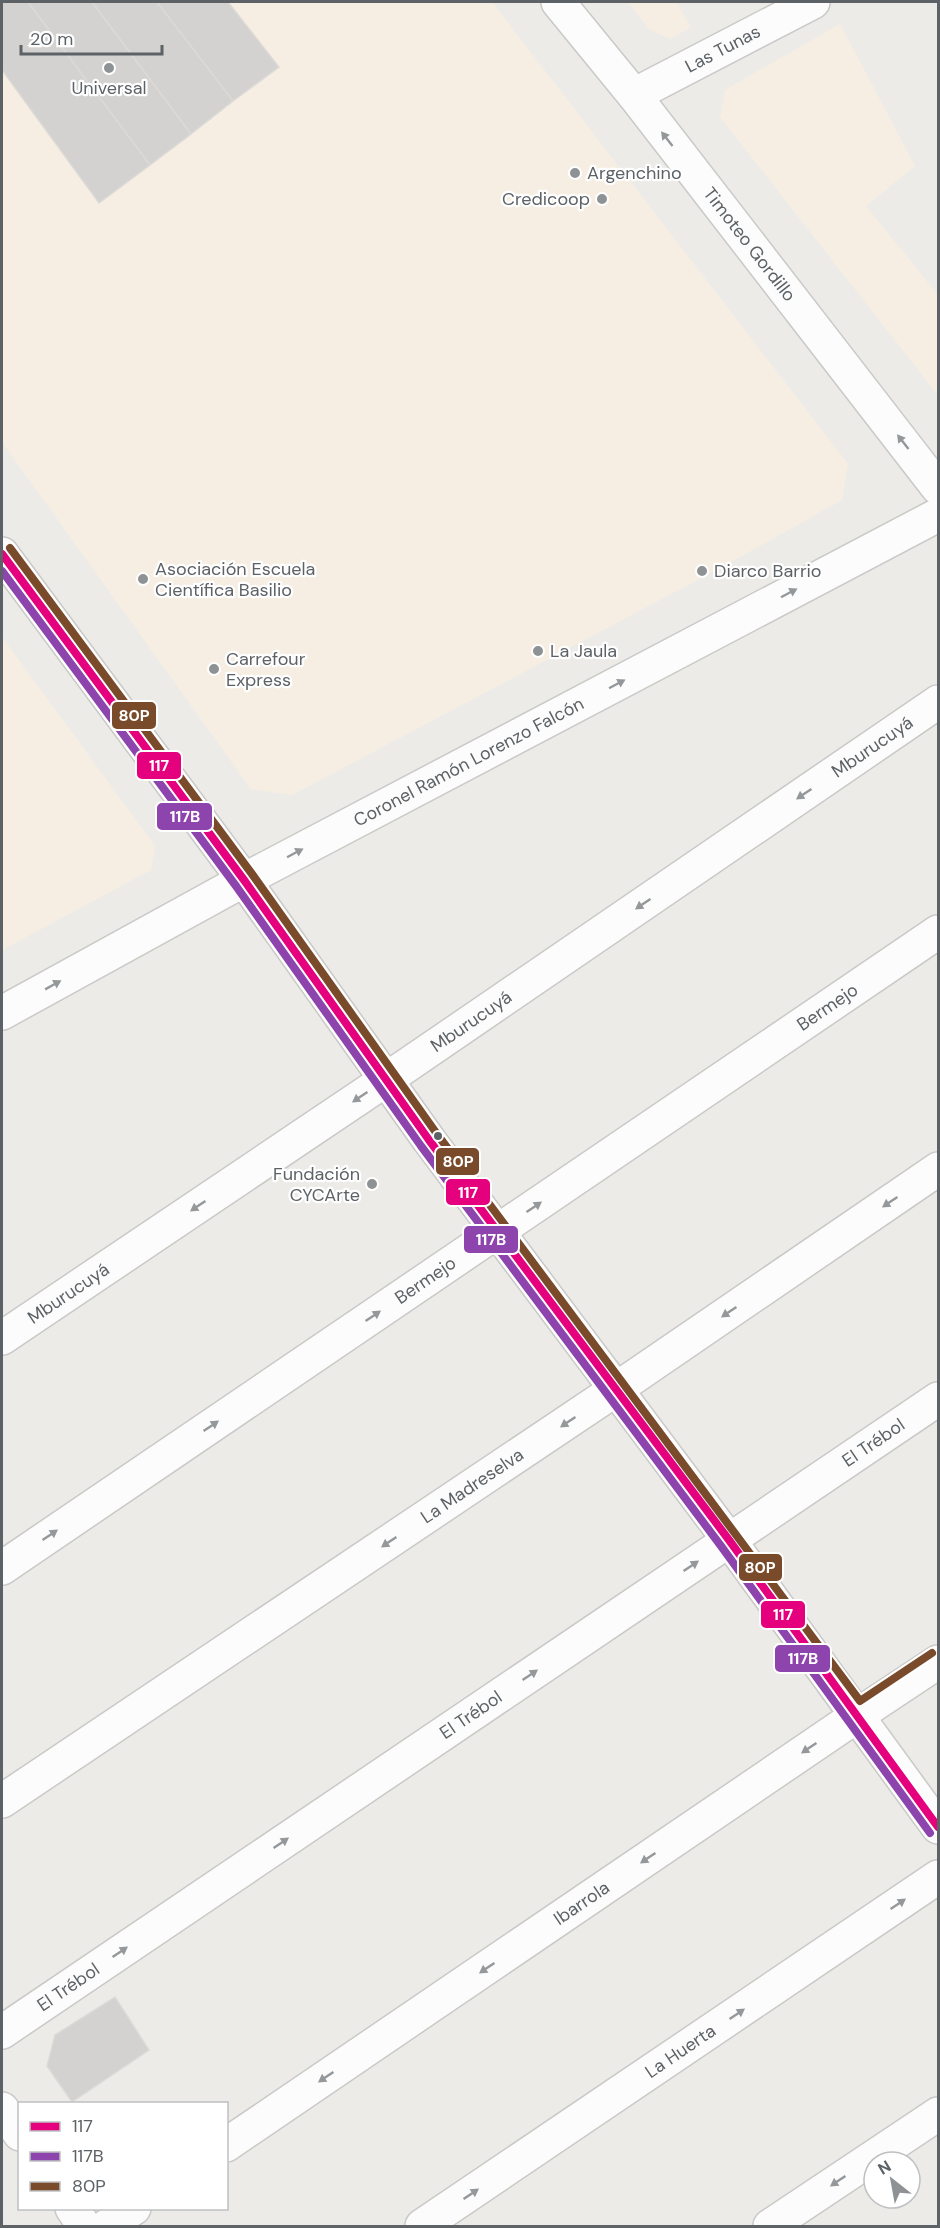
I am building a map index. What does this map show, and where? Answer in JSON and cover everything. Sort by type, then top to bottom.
[{"type":"street","name":"Timoteo Gordillo","points":[[558,2],[634,95],[939,488]]},
{"type":"street","name":"Las Tunas","points":[[634,95],[813,2]]},
{"type":"street","name":"Coronel Ramón Lorenzo Falcón","points":[[2,1013],[244,880],[939,515]]},
{"type":"street","points":[[2,554],[244,880],[497,1232],[729,1540],[939,1827]]},
{"type":"street","name":"Mburucuyá","points":[[2,1338],[387,1079],[939,702]]},
{"type":"street","name":"Bermejo","points":[[2,1568],[939,932]]},
{"type":"street","name":"La Madreselva","points":[[2,1801],[615,1390],[939,1169]]},
{"type":"street","name":"El Trébol","points":[[2,2032],[939,1399]]},
{"type":"street","name":"Ibarrola","points":[[228,2144],[939,1662]]},
{"type":"street","name":"La Huerta","points":[[422,2226],[939,1877]]},
{"type":"street","points":[[2,2109],[18,2131]]},
{"type":"street","points":[[770,2226],[939,2114]]},
{"type":"street","points":[[73,2210],[84,2226]]},
{"type":"street","points":[[107,2226],[131,2210]]},
{"type":"shaded area","points":[[2,2],[492,2],[848,464],[842,500],[722,567],[292,795],[251,789],[2,442]]},
{"type":"shaded area","points":[[628,2],[676,2],[691,27],[670,39],[649,29]]},
{"type":"shaded area","points":[[840,24],[915,166],[866,206],[938,295],[938,395],[720,117],[725,90]]},
{"type":"shaded area","points":[[2,637],[155,846],[151,870],[2,950]]},
{"type":"building","points":[[2,2],[28,2],[150,165],[99,203],[2,70]]},
{"type":"building","name":"Universal","points":[[28,2],[92,2],[191,134],[150,165]]},
{"type":"building","points":[[92,2],[157,2],[233,101],[191,134]]},
{"type":"building","points":[[157,2],[228,2],[279,67],[233,101]]},
{"type":"building","points":[[115,1997],[149,2050],[72,2102],[47,2066],[55,2035]]},
{"type":"transit line","name":"80P","points":[[10,548],[252,874],[437,1134],[860,1701],[932,1653]]},
{"type":"transit line","name":"117","points":[[2,554],[244,880],[429,1140],[729,1540],[938,1827]]},
{"type":"transit line","name":"117B","points":[[2,571],[236,886],[421,1146],[721,1546],[930,1833]]},
{"type":"place","name":"Universal","points":[[109,68]]},
{"type":"place","name":"Argenchino","points":[[575,173]]},
{"type":"place","name":"Credicoop","points":[[602,199]]},
{"type":"place","name":"Diarco Barrio","points":[[702,571]]},
{"type":"place","name":"Asociación Escuela Científica Basilio","points":[[143,579]]},
{"type":"place","name":"La Jaula","points":[[538,651]]},
{"type":"place","name":"Carrefour Express","points":[[214,669]]},
{"type":"place","name":"Fundación CYCArte","points":[[372,1184]]}]
